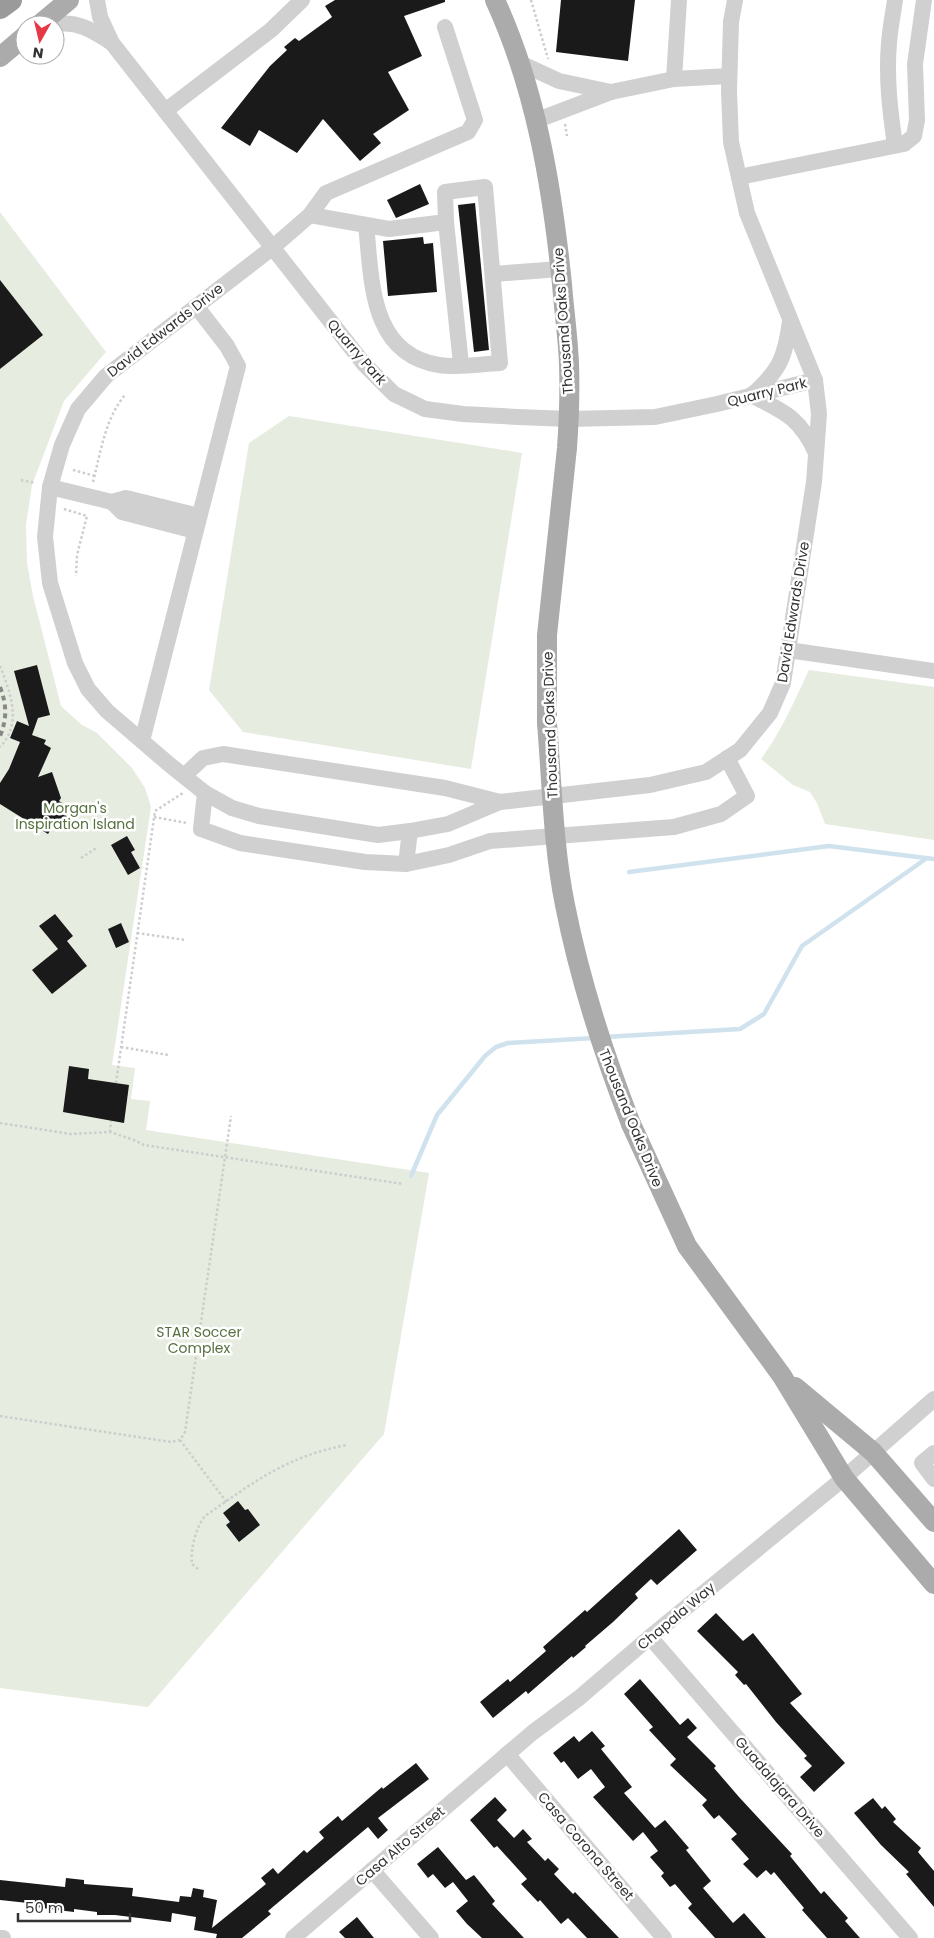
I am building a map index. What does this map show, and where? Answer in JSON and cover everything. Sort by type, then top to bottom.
[{"type":"highway","points":[[0,8],[11,0]]},
{"type":"main road","points":[[51,15],[69,0]]},
{"type":"main road","name":"Thousand Oaks Drive","points":[[495,0],[520,63],[548,174],[569,363],[569,419],[562,506],[547,635],[547,723],[558,857],[564,904],[591,1014],[631,1124],[687,1246],[782,1376],[844,1478],[934,1584]]},
{"type":"main road","points":[[0,57],[15,44]]},
{"type":"main road","name":"Thousand Oaks Drive","points":[[782,1376],[874,1452],[932,1515]]},
{"type":"street","name":"Quarry Park","points":[[97,0],[100,16],[112,43],[364,364],[394,394],[425,409],[444,412],[569,419],[655,417],[815,380]]},
{"type":"street","points":[[165,111],[271,30],[302,0]]},
{"type":"street","points":[[674,79],[679,0]]},
{"type":"street","name":"David Edwards Drive","points":[[446,27],[475,120],[468,132],[326,193],[310,215],[272,248],[106,376],[78,409],[43,485],[45,537],[50,583],[75,663],[88,689],[107,711],[205,793],[232,808],[259,816],[378,835],[448,824],[500,802],[650,785],[706,772],[740,750],[770,713],[783,683],[817,454],[819,414],[815,380],[747,214],[731,142],[729,76],[731,22],[735,0]]},
{"type":"street","points":[[895,0],[888,43],[889,107],[895,145]]},
{"type":"street","points":[[739,177],[904,144],[914,136],[917,120],[915,64],[924,0]]},
{"type":"street","name":"Quarry Park","points":[[65,24],[80,25],[96,32],[112,43]]},
{"type":"street","points":[[520,63],[559,81],[611,92]]},
{"type":"street","points":[[535,121],[611,92],[674,79],[729,76]]},
{"type":"street","points":[[366,225],[373,292],[380,321],[396,345],[418,360],[440,365],[500,364],[485,188],[445,192],[446,222],[461,364]]},
{"type":"street","points":[[310,215],[389,229],[446,222]]},
{"type":"street","points":[[493,274],[560,269]]},
{"type":"street","points":[[142,741],[238,366],[227,346],[196,306]]},
{"type":"street","points":[[790,320],[787,346],[778,367],[770,378],[751,395],[792,417],[808,435],[817,454]]},
{"type":"street","points":[[43,485],[112,502],[122,512],[197,524]]},
{"type":"street","points":[[788,650],[934,671]]},
{"type":"street","points":[[188,779],[203,758],[223,754],[445,788],[500,802]]},
{"type":"street","points":[[205,793],[201,829],[240,843],[365,862],[406,864],[449,855],[490,840],[674,827],[721,814],[747,796],[727,758]]},
{"type":"street","points":[[406,864],[410,831]]},
{"type":"street","name":"Chapala Way","points":[[507,1754],[579,1698],[874,1452],[931,1409]]},
{"type":"street","points":[[934,1453],[922,1463],[934,1479]]},
{"type":"street","name":"Guadalajara Drive","points":[[650,1637],[910,1938]]},
{"type":"street","name":"Casa Alto Street","points":[[293,1938],[507,1754]]},
{"type":"street","name":"Casa Corona Street","points":[[507,1754],[664,1938]]},
{"type":"street","points":[[372,1870],[431,1938]]},
{"type":"path","points":[[531,0],[548,60]]},
{"type":"path","points":[[565,122],[567,136]]},
{"type":"path","points":[[90,496],[106,429],[115,407],[125,395]]},
{"type":"path","points":[[73,470],[95,476]]},
{"type":"path","points":[[21,480],[43,485]]},
{"type":"path","points":[[64,509],[87,516],[76,555],[76,576]]},
{"type":"path","points":[[0,666],[12,699],[13,713],[10,732],[0,747]]},
{"type":"path","points":[[116,1083],[155,811],[180,795],[188,779]]},
{"type":"path","points":[[154,817],[201,825]]},
{"type":"path","points":[[81,858],[98,846]]},
{"type":"path","points":[[138,934],[185,940]]},
{"type":"path","points":[[121,1048],[168,1055]]},
{"type":"path","points":[[0,1416],[171,1442],[180,1440],[185,1432],[230,1116]]},
{"type":"path","points":[[110,1132],[111,1121]]},
{"type":"path","points":[[0,1124],[71,1134],[110,1132],[144,1145],[403,1184]]},
{"type":"path","points":[[180,1440],[227,1503]]},
{"type":"path","points":[[198,1569],[195,1568],[192,1561],[198,1526],[205,1516],[227,1503],[264,1475],[290,1462],[329,1448],[347,1445]]},
{"type":"green space","name":"STAR Soccer Complex","points":[[0,212],[106,352],[64,401],[32,485],[26,525],[27,563],[33,596],[61,706],[82,725],[97,733],[132,768],[145,788],[151,807],[112,1065],[135,1068],[131,1099],[150,1101],[146,1130],[429,1173],[384,1434],[148,1707],[0,1688]]},
{"type":"green space","points":[[289,416],[522,453],[471,769],[243,732],[209,690],[249,443]]},
{"type":"green space","points":[[809,670],[934,687],[934,840],[825,824],[817,803],[810,792],[793,785],[761,759],[782,726]]},
{"type":"building","points":[[335,0],[445,0],[445,2],[404,16],[422,56],[388,72],[409,110],[373,134],[381,143],[360,161],[323,119],[297,153],[259,130],[250,146],[221,128],[270,66],[287,50],[284,47],[295,38],[299,41],[332,17],[325,6]]},
{"type":"building","points":[[561,0],[635,0],[628,61],[556,52]]},
{"type":"building","points":[[420,184],[429,204],[396,218],[387,200]]},
{"type":"building","points":[[475,203],[489,350],[474,352],[458,205]]},
{"type":"building","points":[[423,237],[424,244],[433,243],[437,292],[388,296],[383,241]]},
{"type":"building","points":[[0,280],[43,335],[0,369]]},
{"type":"building","points":[[37,665],[50,715],[38,718],[32,735],[46,740],[44,744],[51,748],[38,777],[52,772],[61,798],[59,801],[67,806],[65,809],[67,820],[64,825],[51,829],[48,834],[0,804],[0,783],[9,769],[20,742],[10,738],[17,721],[29,726],[14,671]]},
{"type":"building","points":[[127,836],[135,850],[131,852],[140,868],[128,875],[111,845]]},
{"type":"building","points":[[55,914],[73,936],[67,941],[87,966],[52,994],[32,970],[58,949],[39,926]]},
{"type":"building","points":[[121,923],[129,942],[116,948],[108,929]]},
{"type":"building","points":[[69,1066],[89,1069],[88,1079],[129,1085],[124,1123],[63,1112]]},
{"type":"building","points":[[238,1501],[245,1510],[248,1509],[260,1525],[239,1542],[226,1525],[230,1522],[223,1513]]},
{"type":"building","points":[[679,1529],[697,1550],[657,1585],[651,1579],[635,1594],[638,1598],[586,1647],[573,1658],[572,1656],[528,1694],[526,1691],[493,1718],[480,1702],[508,1679],[510,1682],[546,1651],[543,1647],[585,1610],[587,1612]]},
{"type":"building","points":[[716,1613],[743,1641],[753,1633],[802,1694],[790,1703],[845,1763],[814,1792],[800,1777],[812,1766],[804,1758],[807,1756],[776,1722],[746,1684],[744,1685],[735,1675],[738,1672],[697,1631]]},
{"type":"building","points":[[640,1679],[680,1725],[688,1718],[697,1728],[687,1737],[716,1766],[714,1768],[739,1797],[792,1854],[790,1856],[821,1894],[824,1891],[848,1918],[845,1921],[860,1938],[827,1938],[802,1910],[804,1908],[774,1872],[771,1875],[766,1870],[757,1878],[743,1864],[749,1859],[731,1839],[737,1834],[719,1815],[714,1819],[702,1805],[707,1800],[670,1765],[676,1759],[649,1730],[653,1727],[624,1694]]},
{"type":"building","points":[[592,1731],[605,1746],[601,1749],[632,1787],[624,1793],[655,1828],[665,1820],[689,1848],[686,1850],[711,1881],[703,1888],[733,1923],[744,1913],[766,1938],[715,1938],[688,1908],[692,1904],[675,1884],[670,1887],[661,1876],[664,1873],[650,1857],[658,1851],[643,1832],[633,1841],[593,1797],[605,1787],[591,1769],[578,1779],[564,1761],[561,1763],[553,1753],[574,1736],[579,1742]]},
{"type":"building","points":[[416,1763],[429,1779],[378,1818],[388,1830],[378,1839],[368,1827],[268,1911],[271,1914],[242,1938],[216,1938],[217,1934],[194,1930],[196,1917],[172,1913],[171,1922],[115,1915],[97,1915],[97,1912],[74,1909],[74,1912],[57,1910],[28,1906],[28,1903],[0,1900],[0,1880],[65,1887],[66,1878],[84,1880],[84,1884],[133,1888],[132,1896],[179,1902],[180,1896],[191,1897],[193,1888],[204,1890],[203,1897],[217,1900],[212,1928],[266,1884],[261,1878],[273,1868],[278,1874],[304,1850],[307,1853],[324,1838],[319,1832],[338,1816],[342,1821],[382,1787],[383,1789]]},
{"type":"building","points":[[495,1797],[507,1810],[497,1820],[514,1838],[523,1829],[532,1839],[527,1842],[545,1861],[548,1858],[559,1869],[554,1874],[573,1894],[575,1892],[619,1938],[587,1938],[568,1918],[561,1924],[540,1900],[538,1902],[521,1884],[527,1879],[497,1846],[494,1848],[470,1820]]},
{"type":"building","points":[[873,1798],[882,1809],[885,1806],[896,1819],[893,1822],[921,1848],[918,1852],[934,1871],[934,1907],[906,1874],[909,1872],[881,1845],[854,1813]]},
{"type":"building","points":[[438,1847],[466,1880],[474,1875],[495,1901],[492,1904],[524,1938],[482,1938],[467,1924],[456,1911],[468,1901],[453,1882],[445,1888],[433,1874],[428,1878],[417,1864]]},
{"type":"building","points":[[357,1917],[374,1938],[345,1938],[339,1932]]},
{"type":"waterway","points":[[629,872],[829,846],[934,859]]},
{"type":"waterway","points":[[605,1037],[740,1029],[764,1014],[802,946],[927,858]]},
{"type":"waterway","points":[[411,1176],[437,1115],[485,1056],[496,1047],[508,1043],[595,1038]]},
{"type":"railway","points":[[0,687],[5,712],[0,736]]},
{"type":"park label","name":"Morgan's Inspiration Island","points":[[75,816]]}]
